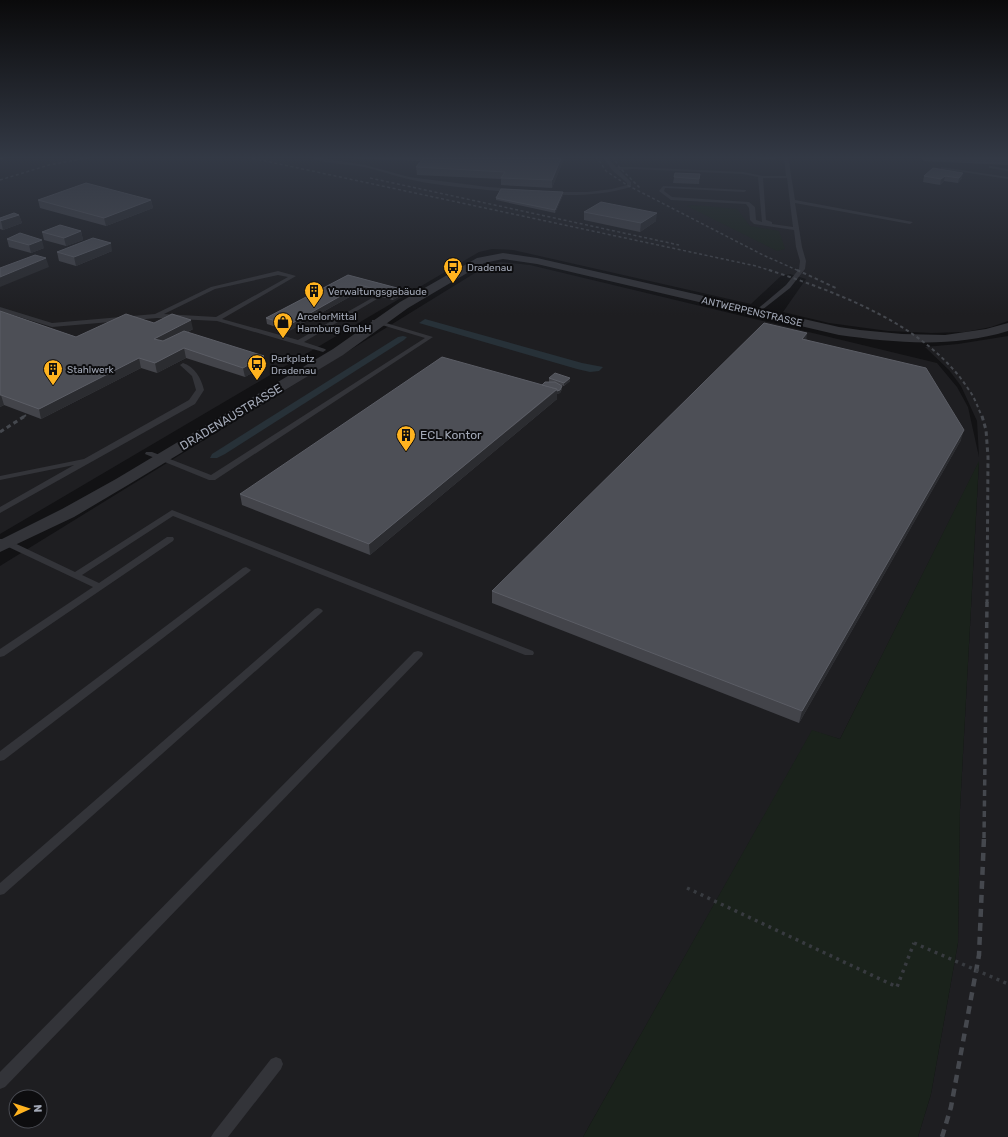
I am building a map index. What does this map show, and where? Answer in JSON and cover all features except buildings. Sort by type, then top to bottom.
[{"type":"street","name":"ANTWERPENSTRASSE","points":[[498,256],[522,258],[646,283],[757,312],[839,331],[905,338],[948,338],[977,335],[1008,327]]},
{"type":"street","name":"DRADENAUSTRASSE","points":[[3,544],[68,513],[156,456],[338,352],[377,322],[404,305],[472,265],[486,258],[498,256]]},
{"type":"lane","points":[[752,209],[753,220],[756,223],[796,227]]},
{"type":"lane","points":[[762,209],[763,221],[796,227]]},
{"type":"lane","points":[[757,312],[795,278],[802,268],[803,258],[793,209]]},
{"type":"lane","points":[[834,209],[910,222]]},
{"type":"lane","points":[[157,316],[213,288],[278,273],[293,276],[218,319]]},
{"type":"lane","points":[[298,343],[374,299]]},
{"type":"lane","points":[[0,309],[52,325],[157,316],[218,319],[323,350]]},
{"type":"lane","points":[[156,456],[212,478],[430,337],[377,322]]},
{"type":"lane","points":[[0,510],[192,402],[200,390],[199,381],[194,373],[182,365]]},
{"type":"lane","points":[[0,478],[91,459]]},
{"type":"lane","points":[[76,575],[172,513],[529,653]]},
{"type":"lane","points":[[0,654],[170,539]]},
{"type":"lane","points":[[3,544],[76,575],[100,587]]},
{"type":"lane","points":[[0,757],[246,570]]},
{"type":"lane","points":[[0,890],[318,611]]},
{"type":"lane","points":[[0,1082],[418,654]]},
{"type":"lane","points":[[218,1137],[276,1064]]},
{"type":"path","points":[[687,888],[897,987],[914,943],[1008,984]]},
{"type":"shaded area","name":"ArcelorMittal Hamburg GmbH","points":[[0,209],[1008,209],[1008,321],[991,327],[965,332],[932,333],[888,331],[829,323],[783,312],[806,279],[790,274],[781,276],[751,304],[513,250],[492,249],[479,252],[0,534]]},
{"type":"shaded area","points":[[693,209],[737,209],[750,226],[779,231],[785,249],[777,251]]},
{"type":"shaded area","points":[[500,262],[530,265],[937,363],[957,387],[968,407],[979,457],[977,421],[961,386],[949,370],[925,347],[958,344],[1008,336],[1008,1137],[918,1137],[931,1094],[958,943],[960,809],[979,462],[840,739],[812,731],[583,1137],[0,1137],[0,566],[483,268]]},
{"type":"shaded area","points":[[425,319],[582,363],[603,367],[599,371],[590,372],[577,369],[419,323]]},
{"type":"shaded area","points":[[398,337],[407,337],[225,454],[217,458],[210,458],[212,454]]},
{"type":"shaded area","points":[[979,461],[960,809],[958,943],[931,1094],[918,1137],[583,1137],[812,730],[840,739]]},
{"type":"railway","points":[[490,209],[756,266],[772,271]]},
{"type":"railway","points":[[513,209],[679,245]]},
{"type":"railway","points":[[674,209],[763,255],[799,271]]},
{"type":"railway","points":[[797,270],[838,289]]},
{"type":"railway","points":[[772,271],[824,289],[852,301],[880,314],[906,330],[930,347],[951,367],[971,393],[982,417]]},
{"type":"railway","points":[[23,417],[28,414]]},
{"type":"railway","points":[[0,432],[25,416]]},
{"type":"railway","points":[[982,416],[986,430],[988,457],[987,603]]},
{"type":"railway","points":[[984,838],[987,602]]},
{"type":"railway","points":[[942,1137],[951,1107],[979,955],[984,837]]},
{"type":"place","name":"Dradenau","points":[[453,284]]},
{"type":"place","name":"Verwaltungsgebäude","points":[[314,308]]},
{"type":"place","name":"ArcelorMittal Hamburg GmbH","points":[[283,339]]},
{"type":"place","name":"Parkplatz Dradenau","points":[[257,381]]},
{"type":"place","name":"Stahlwerk","points":[[53,386]]},
{"type":"place","name":"ECL Kontor","points":[[406,452]]}]
